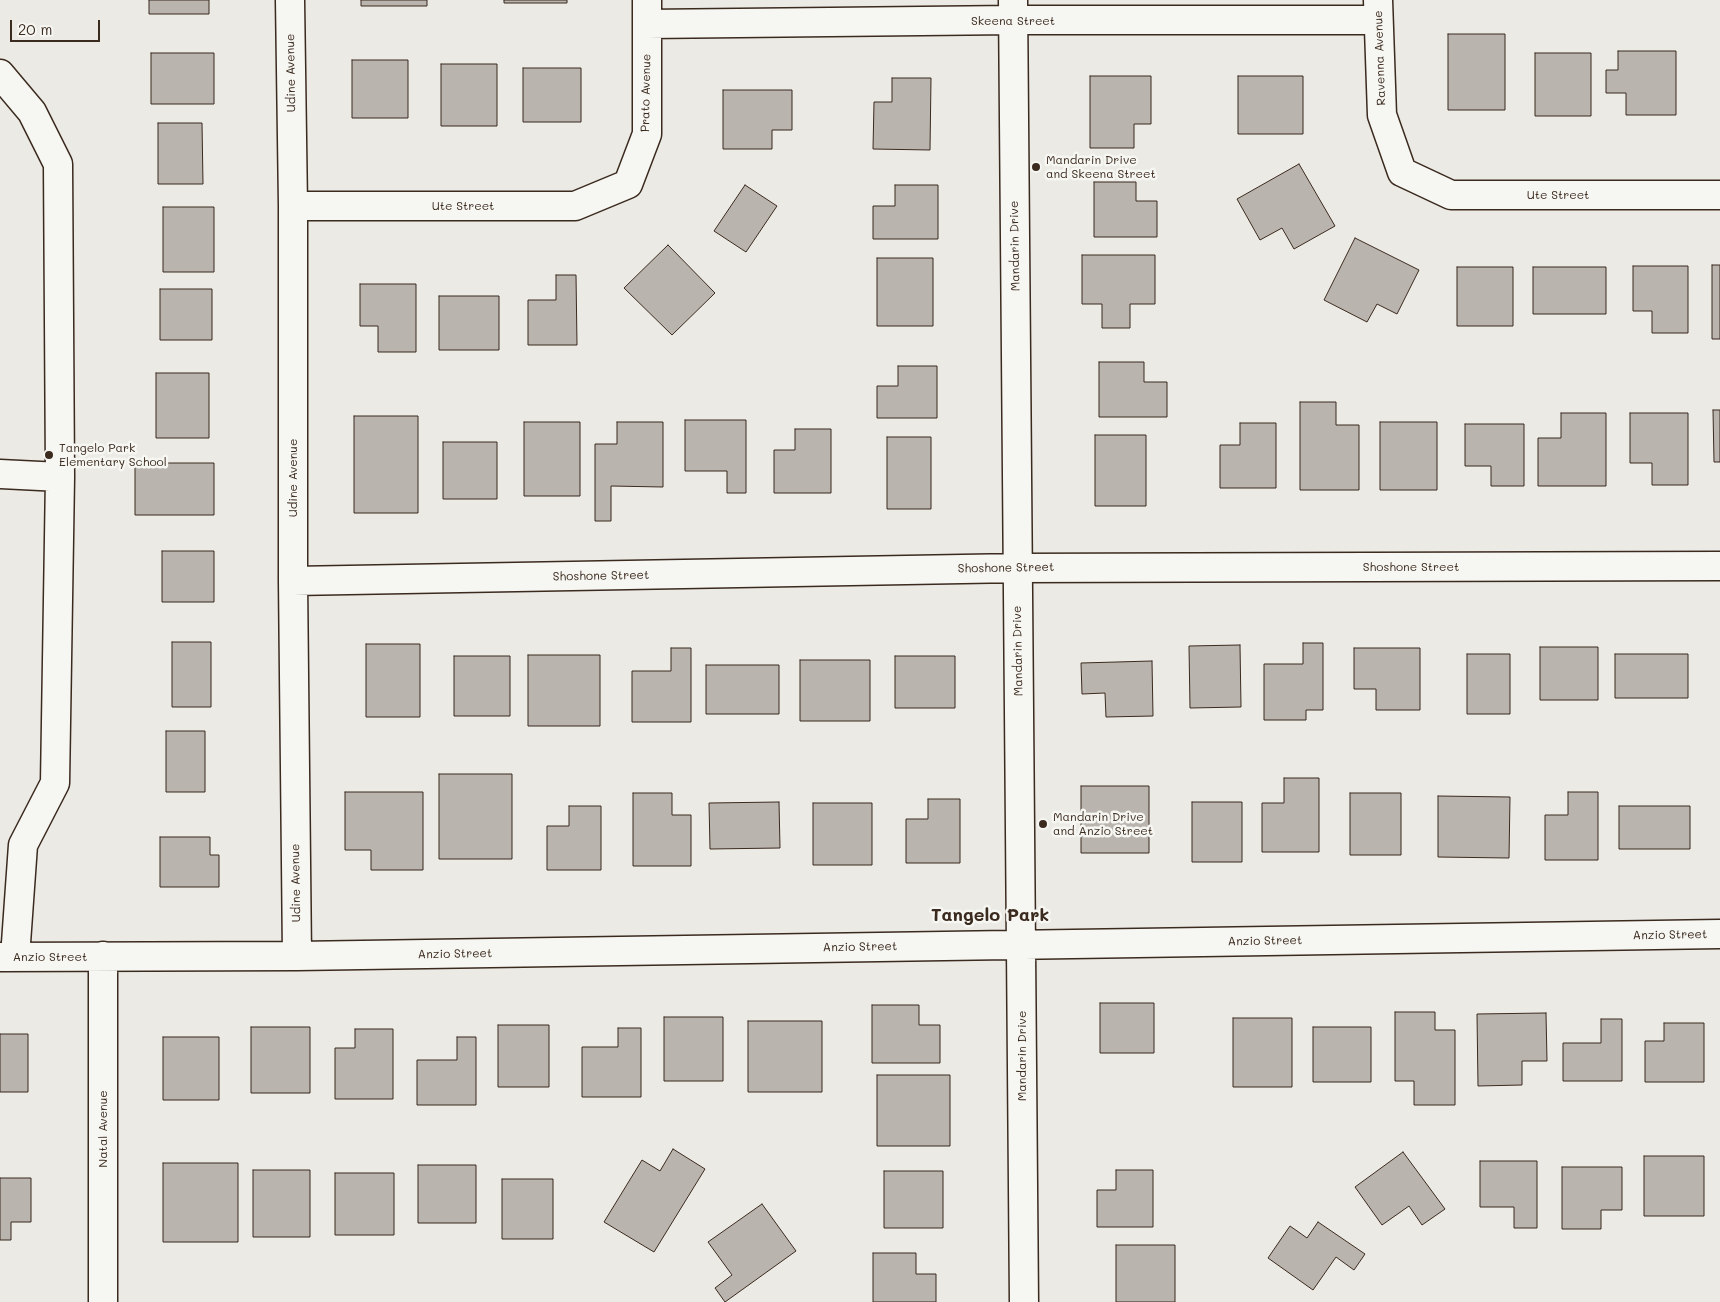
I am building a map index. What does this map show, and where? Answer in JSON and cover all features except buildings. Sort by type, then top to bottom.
[{"type":"street","name":"Udine Avenue","points":[[290,0],[297,956]]},
{"type":"street","name":"Mandarin Drive","points":[[1013,10],[1024,1302]]},
{"type":"street","name":"Skeena Street","points":[[647,12],[1378,10]]},
{"type":"street","name":"Ravenna Avenue","points":[[1378,10],[1382,115],[1402,172]]},
{"type":"street","name":"Prato Avenue","points":[[628,184],[647,134],[647,12]]},
{"type":"street","points":[[0,74],[32,112],[58,164],[60,477],[55,783],[23,845],[8,957]]},
{"type":"street","name":"Ute Street","points":[[1402,172],[1451,195],[1720,195]]},
{"type":"street","name":"Ute Street","points":[[293,206],[575,206],[628,184]]},
{"type":"street","points":[[0,474],[60,477]]},
{"type":"street","name":"Shoshone Street","points":[[293,581],[1018,568],[1720,566]]},
{"type":"street","name":"Anzio Street","points":[[8,957],[297,956],[1720,934]]},
{"type":"street","name":"Natal Avenue","points":[[102,956],[103,1302]]},
{"type":"place","name":"Mandarin Drive and Skeena Street","points":[[1036,167]]},
{"type":"place","name":"Tangelo Park Elementary School","points":[[49,455]]},
{"type":"place","name":"Mandarin Drive and Anzio Street","points":[[1043,824]]},
{"type":"district","name":"Tangelo Park","points":[[990,915]]}]
